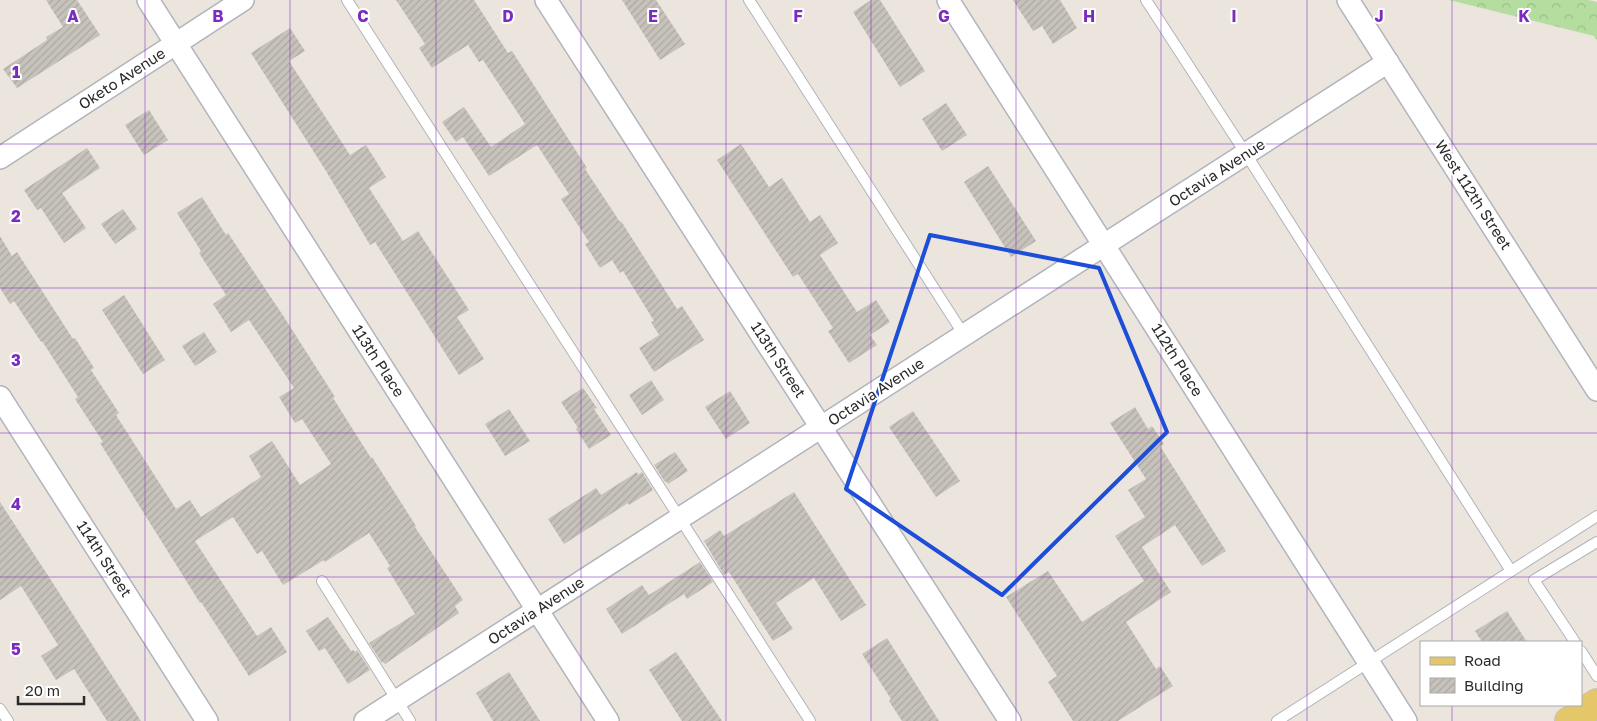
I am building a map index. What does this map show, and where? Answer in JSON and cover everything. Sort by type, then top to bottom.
[{"type":"main road","points":[[1569,721],[1597,703]]},
{"type":"street","name":"113th Place","points":[[148,0],[608,721]]},
{"type":"street","name":"Oketo Avenue","points":[[0,158],[243,0]]},
{"type":"street","name":"113th Street","points":[[546,0],[1010,721]]},
{"type":"street","name":"112th Place","points":[[948,0],[1406,721]]},
{"type":"street","name":"West 112th Street","points":[[1348,0],[1597,390]]},
{"type":"street","name":"Octavia Avenue","points":[[365,721],[1388,62]]},
{"type":"street","name":"114th Street","points":[[0,396],[207,721]]},
{"type":"lane","points":[[347,0],[810,721]]},
{"type":"lane","points":[[749,0],[964,335]]},
{"type":"lane","points":[[1146,0],[1511,571]]},
{"type":"lane","points":[[1277,721],[1597,516]]},
{"type":"lane","points":[[1574,641],[1534,580],[1597,542]]},
{"type":"lane","points":[[322,581],[410,721]]},
{"type":"lane","points":[[1582,654],[1597,676]]},
{"type":"lane","points":[[0,709],[8,721]]},
{"type":"highlighted area","points":[[930,235],[1099,268],[1167,432],[1002,595],[846,489]]},
{"type":"green space","points":[[1449,0],[1588,0],[1597,2],[1597,40],[1594,36]]},
{"type":"building","points":[[46,0],[77,0],[100,35],[17,88],[3,69],[47,40],[46,37],[63,27]]},
{"type":"building","points":[[396,0],[474,0],[508,53],[512,51],[587,168],[585,169],[621,221],[677,309],[682,306],[704,340],[654,372],[639,348],[659,335],[651,322],[654,321],[623,271],[620,273],[612,260],[600,268],[585,244],[589,242],[561,199],[569,194],[537,145],[489,176],[463,137],[456,142],[442,122],[464,107],[491,147],[525,124],[483,60],[479,62],[468,45],[432,68],[419,48],[425,44]]},
{"type":"building","points":[[622,0],[656,0],[685,44],[660,60]]},
{"type":"building","points":[[871,0],[880,0],[925,71],[900,87],[853,12]]},
{"type":"building","points":[[1013,0],[1060,0],[1077,28],[1053,44],[1042,26],[1033,31]]},
{"type":"building","points":[[290,28],[305,51],[289,61],[350,155],[366,145],[386,177],[369,188],[403,241],[418,231],[469,310],[457,317],[484,359],[459,375],[375,242],[370,245],[326,171],[251,53]]},
{"type":"building","points":[[946,103],[967,135],[942,151],[922,119]]},
{"type":"building","points":[[149,110],[168,140],[144,155],[125,125]]},
{"type":"building","points":[[741,144],[769,187],[782,178],[810,222],[820,215],[838,243],[820,255],[857,312],[876,300],[890,322],[870,335],[877,345],[849,363],[828,331],[833,328],[798,274],[793,277],[717,160]]},
{"type":"building","points":[[87,148],[100,168],[62,193],[86,228],[64,243],[41,208],[37,210],[24,190]]},
{"type":"building","points":[[988,166],[1036,241],[1011,257],[964,182]]},
{"type":"building","points":[[202,197],[226,235],[228,233],[284,317],[335,397],[333,398],[463,600],[455,606],[459,613],[385,664],[382,663],[369,643],[415,614],[387,568],[390,566],[369,533],[325,562],[324,560],[283,585],[262,551],[257,554],[233,517],[195,541],[257,636],[271,627],[287,652],[249,676],[200,603],[100,443],[103,442],[75,399],[78,397],[14,301],[10,304],[0,288],[0,236],[12,256],[17,252],[73,339],[75,338],[94,368],[91,370],[119,413],[116,415],[176,509],[190,500],[201,517],[261,477],[249,456],[272,441],[300,485],[331,464],[302,419],[295,423],[279,397],[294,388],[249,320],[231,332],[213,304],[226,295],[199,253],[201,251],[177,213]]},
{"type":"building","points":[[123,209],[137,229],[115,244],[101,224]]},
{"type":"building","points":[[124,295],[165,360],[143,374],[102,310]]},
{"type":"building","points":[[204,332],[217,352],[195,366],[182,346]]},
{"type":"building","points":[[651,380],[664,400],[642,415],[629,395]]},
{"type":"building","points":[[583,388],[597,408],[594,409],[611,435],[589,449],[561,402]]},
{"type":"building","points":[[730,391],[750,423],[726,439],[705,407]]},
{"type":"building","points":[[1135,407],[1148,429],[1152,426],[1164,444],[1160,446],[1226,551],[1202,566],[1175,525],[1142,547],[1171,592],[1126,622],[1156,669],[1160,666],[1173,686],[1118,721],[1073,721],[1048,682],[1057,676],[1006,597],[1048,571],[1082,622],[1144,581],[1115,536],[1145,517],[1128,490],[1146,479],[1110,423]]},
{"type":"building","points":[[509,409],[530,441],[505,456],[485,424]]},
{"type":"building","points":[[913,411],[960,481],[936,497],[889,427]]},
{"type":"building","points":[[675,452],[688,471],[668,484],[654,465]]},
{"type":"building","points":[[637,472],[638,475],[642,472],[653,490],[629,505],[628,503],[564,544],[548,519],[596,488],[601,495]]},
{"type":"building","points":[[794,492],[866,605],[841,621],[814,578],[776,603],[793,629],[773,641],[729,572],[724,575],[704,541],[720,530],[724,536]]},
{"type":"building","points":[[0,502],[141,721],[107,721],[74,669],[56,680],[41,656],[58,645],[21,586],[0,600]]},
{"type":"building","points":[[700,562],[713,582],[687,599],[684,594],[622,634],[606,609],[642,585],[649,595]]},
{"type":"building","points":[[1507,611],[1526,641],[1481,641],[1475,631]]},
{"type":"building","points":[[328,617],[351,651],[355,652],[357,650],[370,670],[348,684],[325,648],[319,651],[306,631]]},
{"type":"building","points":[[887,638],[939,721],[902,721],[889,701],[891,699],[862,654]]},
{"type":"building","points":[[676,652],[722,721],[682,721],[649,670]]},
{"type":"building","points":[[509,672],[540,721],[493,721],[476,693]]}]
